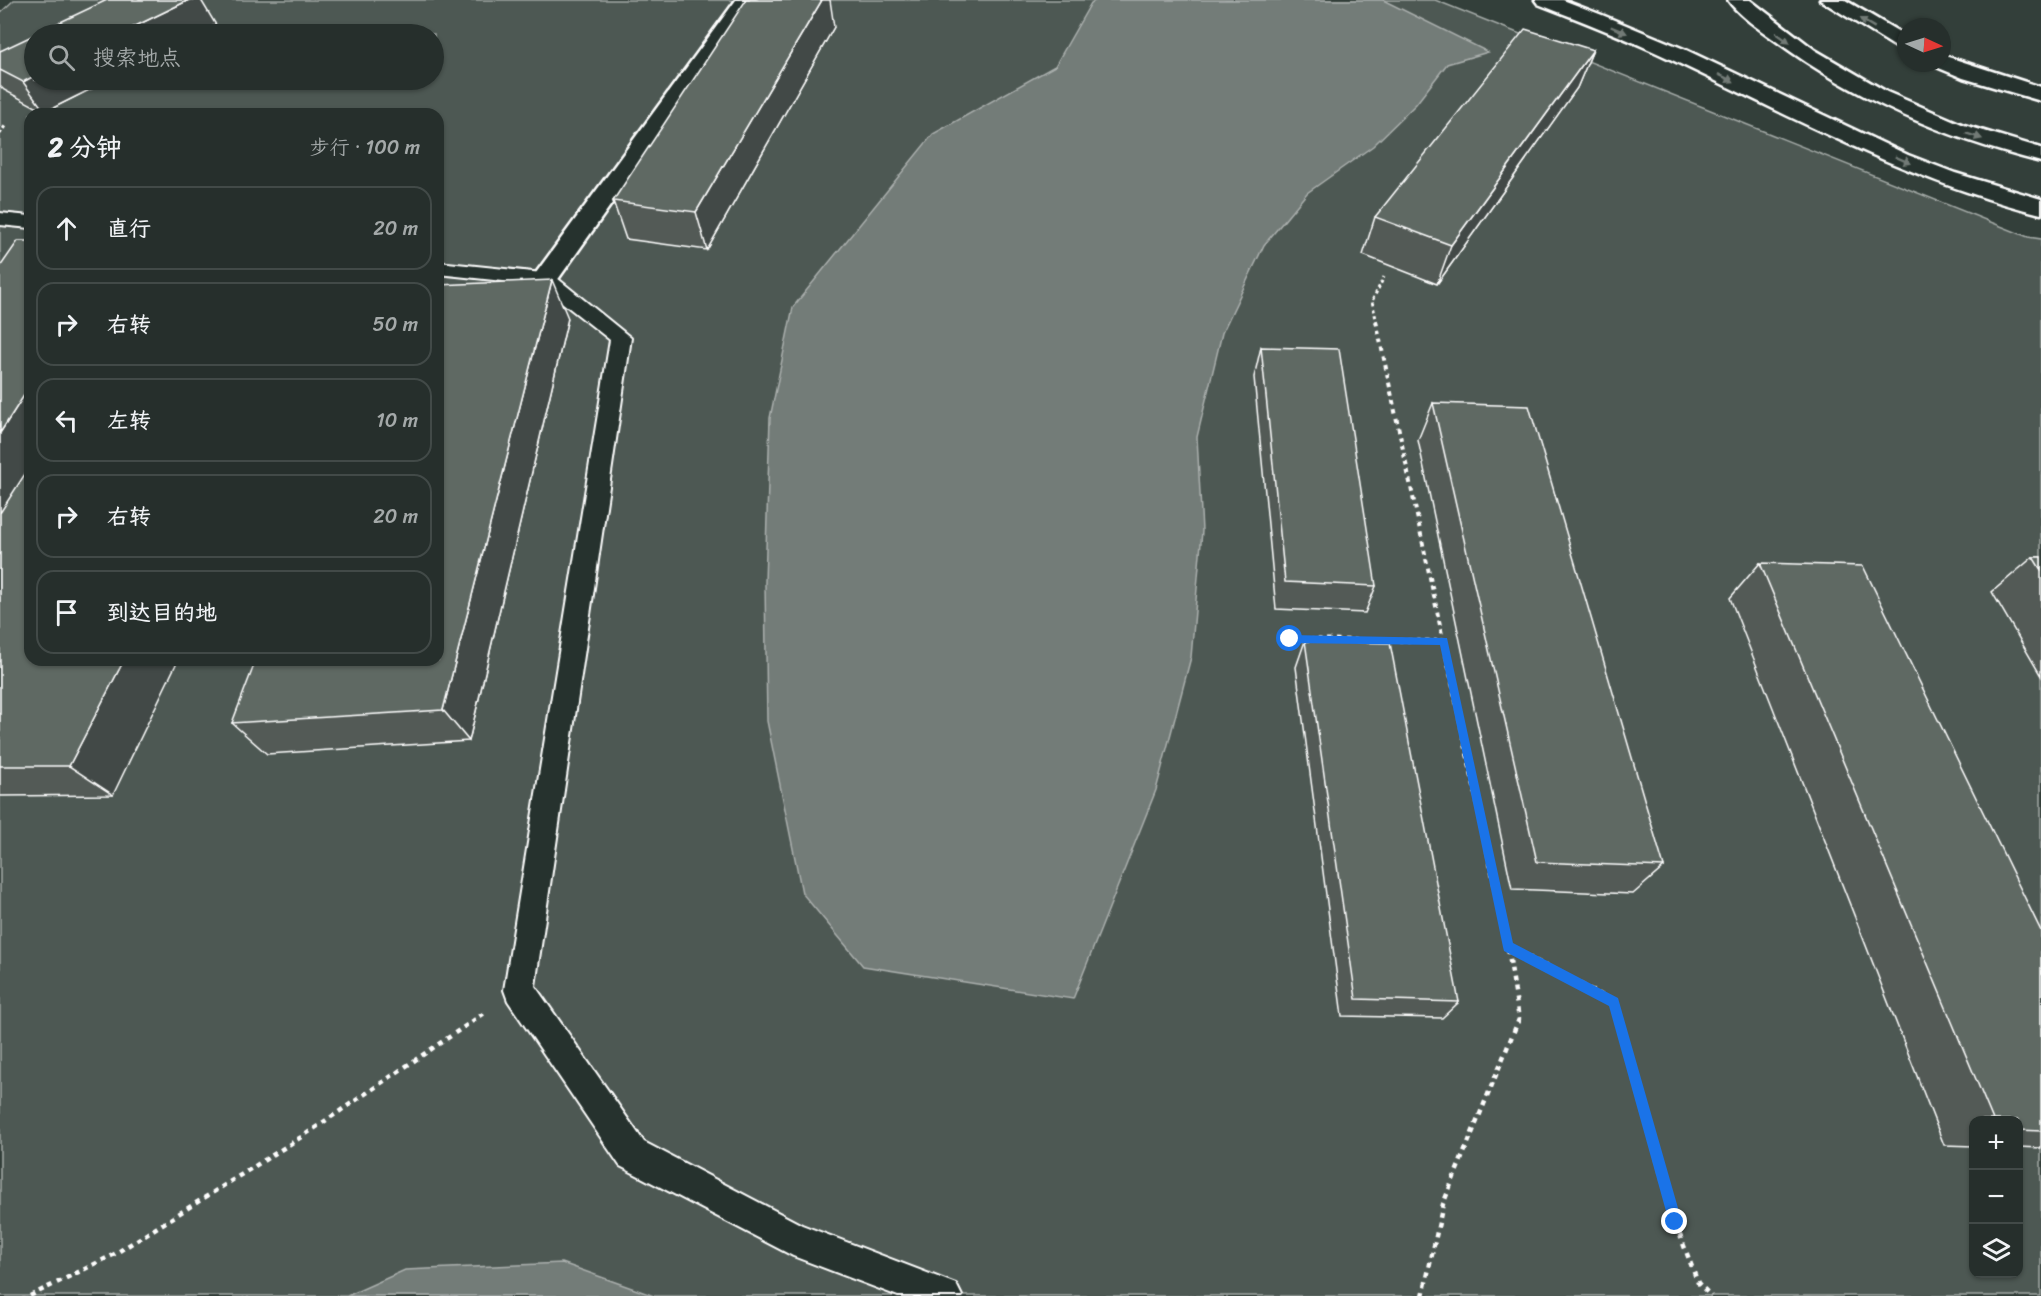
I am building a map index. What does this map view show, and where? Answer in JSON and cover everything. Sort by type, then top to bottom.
[{"type":"main road","points":[[545,279],[746,0]]},
{"type":"main road","points":[[1545,0],[1674,53],[1844,135],[1922,169],[2003,198],[2041,207]]},
{"type":"main road","points":[[1738,0],[1772,30],[1823,67],[1877,97],[1934,122],[1995,143],[2041,155]]},
{"type":"main road","points":[[1769,0],[1806,30],[1905,90],[1954,111],[2041,136]]},
{"type":"main road","points":[[1830,0],[1897,40]]},
{"type":"main road","points":[[1951,65],[2041,94]]},
{"type":"lane","points":[[0,219],[24,221]]},
{"type":"lane","points":[[444,269],[545,279],[621,338],[519,990],[632,1154],[793,1239],[944,1296]]},
{"type":"path","points":[[0,134],[5,126]]},
{"type":"path","points":[[1384,277],[1372,301],[1508,947],[1519,1019],[1443,1204],[1423,1296]]},
{"type":"path","points":[[1290,639],[1444,641]]},
{"type":"path","points":[[1508,947],[1614,1002],[1675,1222],[1698,1283],[1711,1296]]},
{"type":"path","points":[[30,1296],[113,1255],[238,1176],[519,990]]},
{"type":"shaded area","points":[[14,0],[1435,0],[2028,237],[2041,239],[2041,1296],[0,1296],[0,13]]},
{"type":"shaded area","points":[[1096,0],[1383,0],[1488,52],[1447,64],[1416,104],[1373,146],[1307,193],[1264,245],[1222,333],[1197,437],[1202,531],[1191,657],[1156,790],[1073,999],[863,966],[802,893],[767,721],[765,583],[770,418],[793,307],[933,134],[1055,66],[1091,3]]},
{"type":"shaded area","points":[[562,1263],[654,1296],[347,1296],[405,1270]]},
{"type":"building","points":[[107,0],[189,0],[140,24],[56,24]]},
{"type":"building","points":[[746,0],[822,0],[696,212],[613,201]]},
{"type":"building","points":[[1525,29],[1593,50],[1451,245],[1375,217]]},
{"type":"building","points":[[24,40],[24,81],[0,70],[0,51]]},
{"type":"building","points":[[18,241],[24,241],[24,395],[0,433],[0,267]]},
{"type":"building","points":[[552,280],[443,710],[232,723],[254,666],[444,666],[444,285]]},
{"type":"building","points":[[1261,347],[1339,349],[1376,586],[1285,582]]},
{"type":"building","points":[[1433,403],[1529,406],[1664,867],[1537,862]]},
{"type":"building","points":[[24,475],[24,666],[121,666],[69,766],[0,766],[0,513]]},
{"type":"building","points":[[2033,557],[2041,557],[2041,570]]},
{"type":"building","points":[[1760,563],[1863,566],[2041,931],[2041,1131],[2023,1130],[2023,1116],[1991,1116]]},
{"type":"building","points":[[1305,641],[1390,643],[1459,1002],[1356,999]]},
{"type":"route","points":[[1290,639],[1444,641],[1508,947],[1614,1002],[1675,1222]]}]
